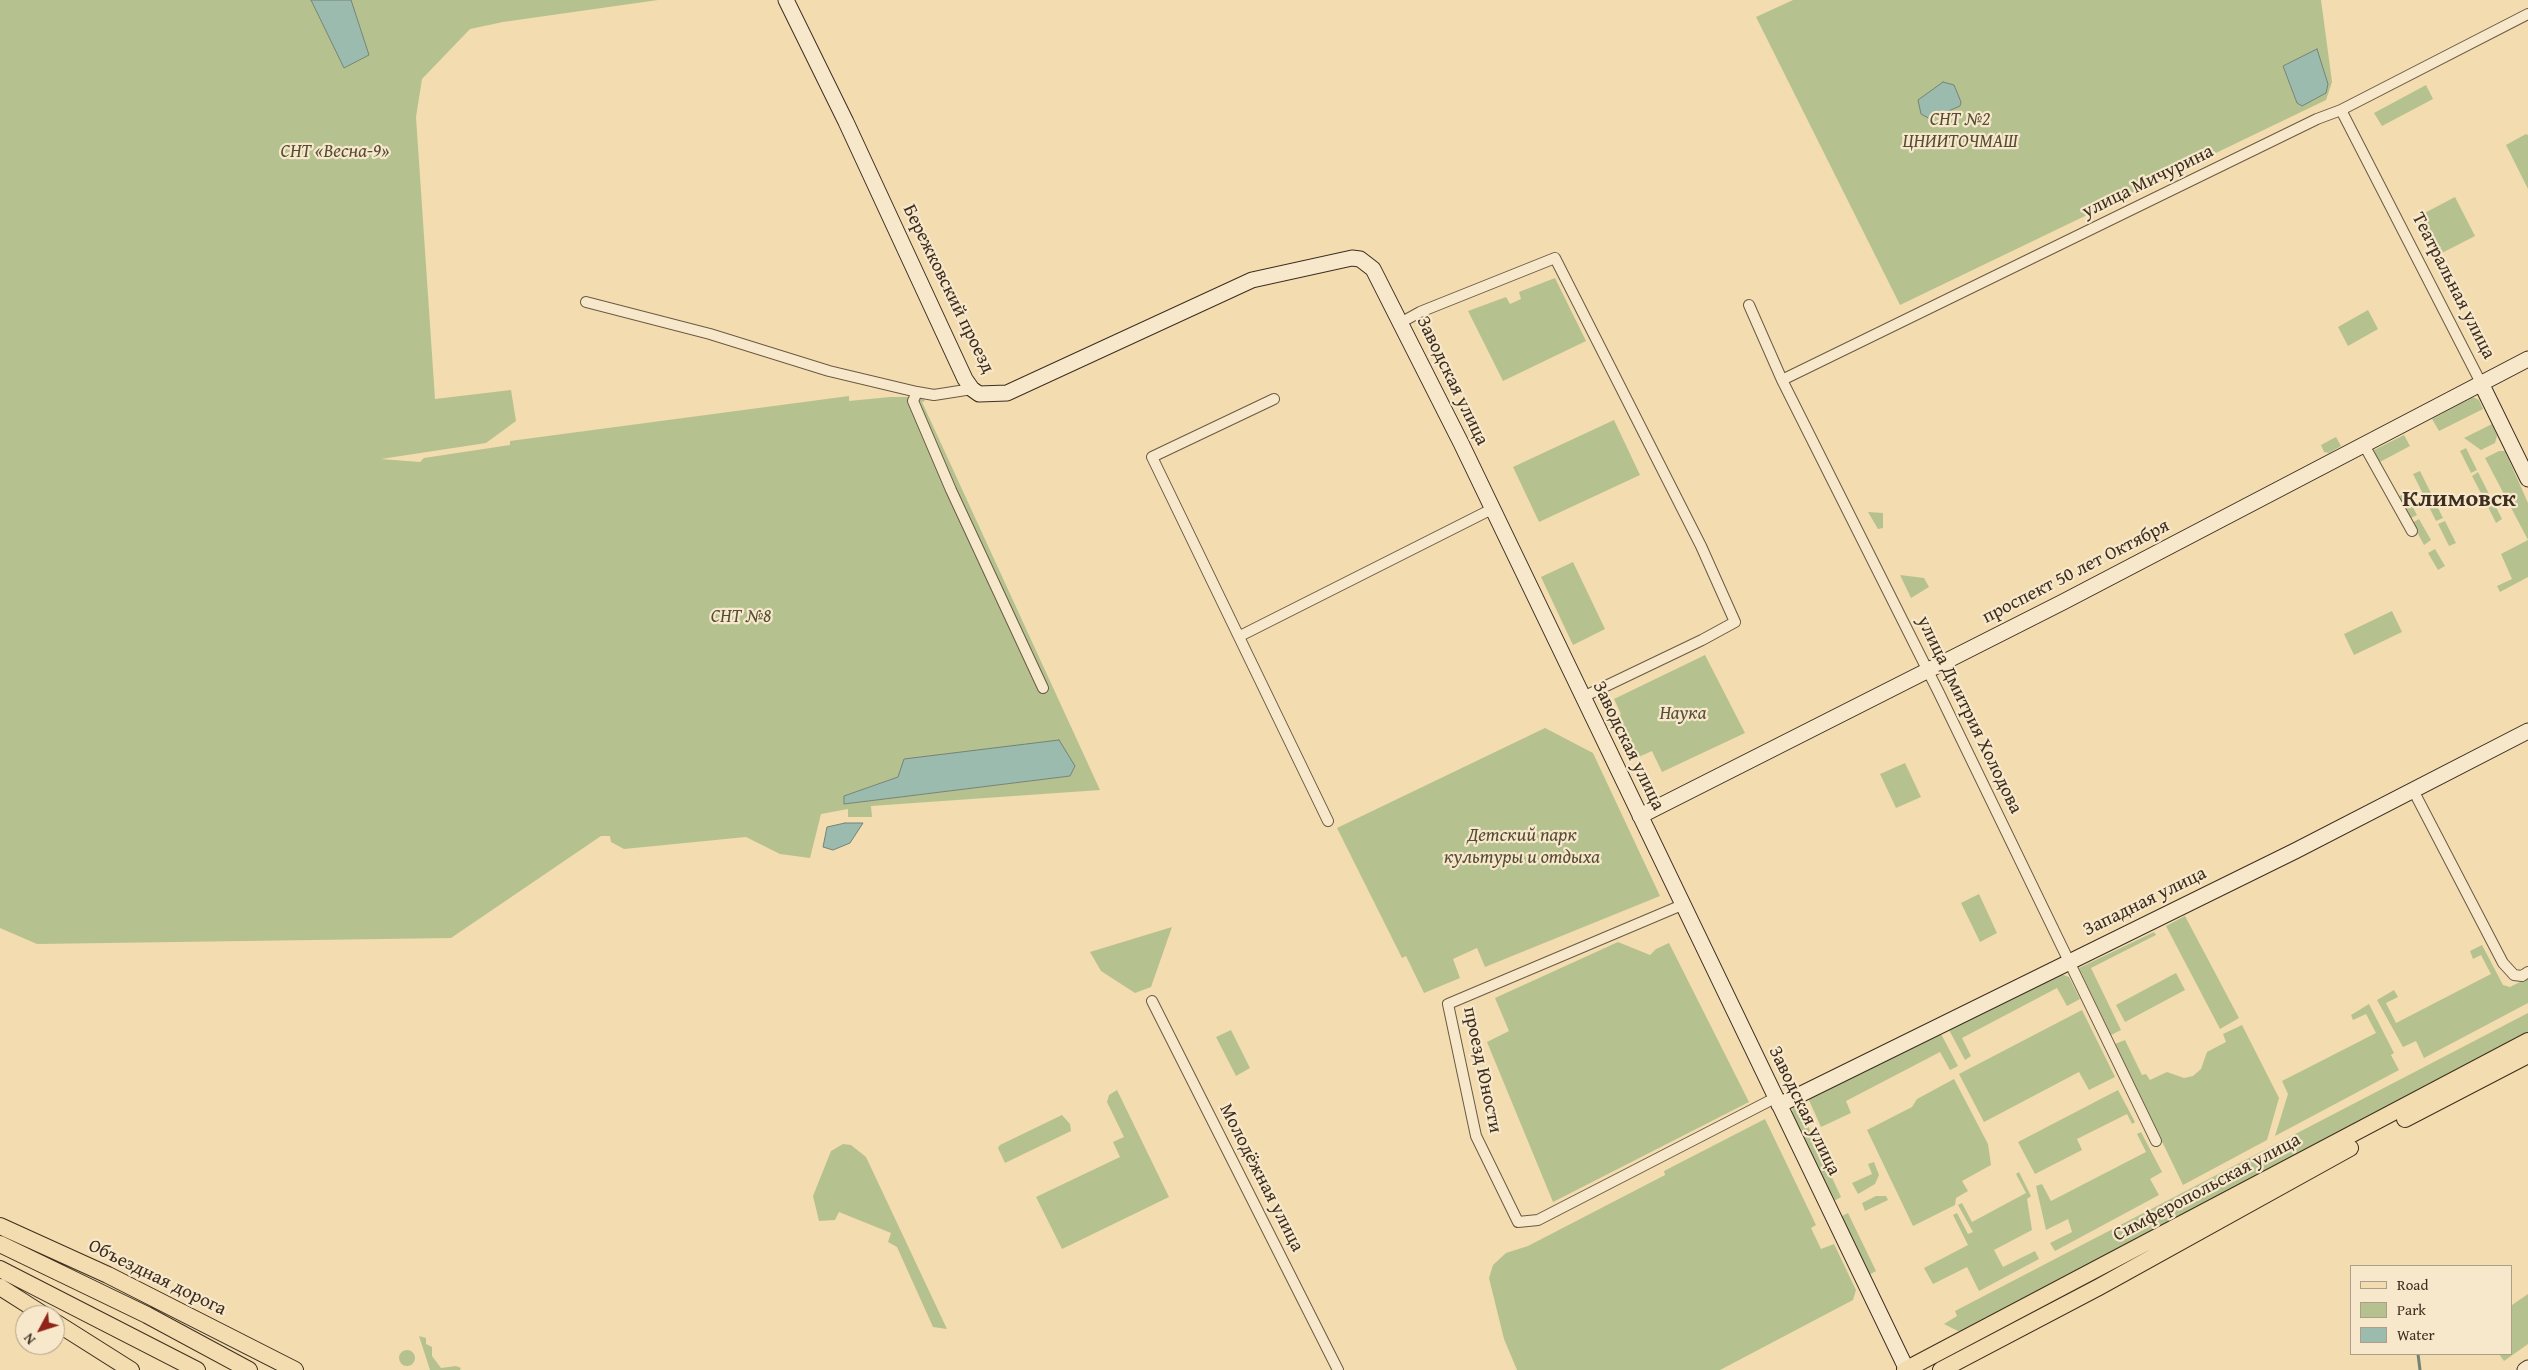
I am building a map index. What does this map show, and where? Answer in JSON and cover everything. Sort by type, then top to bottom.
[{"type":"main road","name":"Симферопольская улица","points":[[1906,1370],[2528,1042]]},
{"type":"main road","name":"Симферопольская улица","points":[[1941,1370],[2099,1287],[2356,1144],[2528,1055]]},
{"type":"main road","name":"Объездная дорога","points":[[0,1226],[108,1275],[295,1370]]},
{"type":"main road","points":[[0,1244],[114,1300],[249,1370]]},
{"type":"main road","points":[[0,1269],[197,1370]]},
{"type":"main road","points":[[0,1287],[28,1305]]},
{"type":"main road","points":[[65,1328],[131,1370]]},
{"type":"street","name":"Бережковский проезд","points":[[786,0],[972,389],[979,394],[1007,393],[1238,286]]},
{"type":"street","name":"улица Мичурина","points":[[1782,380],[2308,123],[2341,110],[2528,14]]},
{"type":"street","name":"Театральная улица","points":[[2341,110],[2528,479]]},
{"type":"street","name":"Заводская улица","points":[[1238,286],[1252,280],[1352,258],[1360,259],[1374,269],[1402,322],[1906,1370]]},
{"type":"street","points":[[1402,322],[1420,312],[1555,258],[1701,546],[1735,622],[1702,640],[1583,697]]},
{"type":"street","points":[[586,302],[710,334],[829,371],[917,392],[934,395],[972,389]]},
{"type":"street","name":"улица Дмитрия Холодова","points":[[1749,305],[1782,380],[1928,671],[2156,1142]]},
{"type":"street","name":"проспект 50 лет Октября","points":[[1640,816],[1928,671],[2528,359]]},
{"type":"street","points":[[917,392],[913,401],[951,490],[1043,688]]},
{"type":"street","points":[[1274,399],[1152,457],[1328,821]]},
{"type":"street","points":[[2364,445],[2412,531]]},
{"type":"street","points":[[1240,636],[1492,509]]},
{"type":"street","name":"Западная улица","points":[[1777,1102],[2070,962],[2528,732]]},
{"type":"street","points":[[2413,790],[2503,963],[2514,975],[2522,976],[2528,972]]},
{"type":"street","name":"проезд Юности","points":[[1682,905],[1448,1004],[1476,1136],[1518,1222],[1538,1220],[1777,1102]]},
{"type":"street","name":"Молодёжная улица","points":[[1152,1001],[1338,1370]]},
{"type":"street","points":[[1952,1370],[1976,1352]]},
{"type":"green space","points":[[0,0],[311,0],[344,68],[369,55],[351,0],[658,0],[503,22],[470,29],[422,79],[416,117],[435,399],[511,390],[516,421],[486,443],[381,459],[420,462],[424,458],[510,445],[510,441],[849,396],[849,401],[890,397],[922,397],[925,401],[922,402],[1100,790],[871,806],[872,817],[848,817],[848,809],[821,814],[810,858],[780,854],[746,837],[624,849],[611,842],[610,836],[601,836],[451,938],[37,944],[0,928]],"holes":[[[1075,766],[1070,776],[844,804],[844,796],[898,777]]]},
{"type":"green space","name":"СНТ №2 ЦНИИТОЧМАШ","points":[[1793,0],[2321,0],[2332,82],[2326,100],[1900,305],[1756,17]],"holes":[[[2317,50],[2302,106],[2297,103],[2283,66]]]},
{"type":"green space","points":[[2426,85],[2433,99],[2382,126],[2374,113]]},
{"type":"green space","points":[[2526,134],[2528,135],[2528,189],[2506,145]]},
{"type":"green space","points":[[2455,197],[2475,236],[2436,256],[2417,217]]},
{"type":"green space","points":[[1555,278],[1586,341],[1503,381],[1468,311],[1506,297],[1510,304],[1521,299],[1519,292]]},
{"type":"green space","points":[[2368,310],[2378,329],[2348,346],[2338,327]]},
{"type":"green space","points":[[2473,397],[2479,400],[2483,409],[2439,431],[2432,419]]},
{"type":"green space","points":[[1614,420],[1640,475],[1539,522],[1513,467]]},
{"type":"green space","points":[[2492,424],[2497,436],[2495,443],[2481,450],[2464,438]]},
{"type":"green space","points":[[2404,435],[2410,446],[2378,463],[2374,450]]},
{"type":"green space","points":[[2336,437],[2341,446],[2329,453],[2324,452],[2321,445]]},
{"type":"green space","points":[[2466,448],[2477,470],[2471,473],[2460,451]]},
{"type":"green space","points":[[2499,451],[2505,451],[2528,503],[2528,540],[2485,458]]},
{"type":"green space","points":[[2420,471],[2431,493],[2424,496],[2413,474]]},
{"type":"green space","points":[[2478,472],[2489,494],[2483,497],[2472,476]]},
{"type":"green space","points":[[2405,493],[2417,515],[2409,519],[2398,497]]},
{"type":"green space","points":[[2432,496],[2443,518],[2436,521],[2425,499]]},
{"type":"green space","points":[[2491,497],[2502,519],[2496,523],[2485,501]]},
{"type":"green space","points":[[1868,512],[1883,513],[1883,528],[1878,529]]},
{"type":"green space","points":[[2419,519],[2431,540],[2424,545],[2412,523]]},
{"type":"green space","points":[[2445,521],[2456,543],[2449,546],[2438,524]]},
{"type":"green space","points":[[2528,540],[2528,577],[2500,592],[2497,586],[2512,579],[2501,554]]},
{"type":"green space","points":[[2435,549],[2445,566],[2438,570],[2428,553]]},
{"type":"green space","points":[[1573,562],[1605,629],[1573,645],[1541,577]]},
{"type":"green space","points":[[1900,575],[1924,578],[1929,587],[1911,598]]},
{"type":"green space","points":[[2392,611],[2402,632],[2354,655],[2344,634]]},
{"type":"green space","name":"Наука","points":[[1705,655],[1745,733],[1662,772],[1652,751],[1634,759],[1614,718],[1621,714],[1614,699]]},
{"type":"green space","name":"Детский парк культуры и отдыха","points":[[1545,728],[1593,753],[1660,896],[1485,967],[1477,948],[1453,959],[1460,978],[1424,993],[1406,956],[1402,958],[1337,828]]},
{"type":"green space","points":[[1905,763],[1921,797],[1896,808],[1880,774]]},
{"type":"green space","points":[[1979,894],[1997,933],[1980,942],[1961,903]]},
{"type":"green space","points":[[2185,916],[2239,1018],[2220,1029],[2166,926]]},
{"type":"green space","points":[[1172,927],[1151,987],[1135,993],[1101,971],[1090,952]]},
{"type":"green space","points":[[2154,932],[2156,935],[2091,968],[2121,1030],[2111,1035],[2079,968]]},
{"type":"green space","points":[[1618,942],[1650,955],[1656,949],[1669,943],[1749,1102],[1553,1202],[1487,1042],[1509,1031],[1495,998]]},
{"type":"green space","points":[[2482,945],[2503,985],[2510,987],[2528,978],[2528,1003],[2424,1058],[2416,1041],[2403,1047],[2377,1000],[2394,990],[2398,997],[2386,1003],[2396,1023],[2491,974],[2481,955],[2473,959],[2470,951]]},
{"type":"green space","points":[[2058,973],[2069,977],[2080,999],[2067,1006],[2057,988],[1962,1038],[1971,1056],[1965,1060],[1948,1028]]},
{"type":"green space","points":[[2176,973],[2185,990],[2125,1022],[2116,1005]]},
{"type":"green space","points":[[2369,1004],[2394,1053],[2391,1055],[2399,1070],[2275,1136],[2288,1094],[2282,1081],[2376,1033],[2366,1014],[2353,1020],[2351,1015]]},
{"type":"green space","points":[[2082,1010],[2115,1077],[2089,1090],[2079,1072],[1984,1122],[1959,1074]]},
{"type":"green space","points":[[2528,1013],[2528,1036],[1967,1330],[1958,1331],[1944,1324],[1957,1316],[1955,1311]]},
{"type":"green space","points":[[2242,1025],[2279,1098],[2267,1140],[2183,1185],[2115,1044],[2125,1040],[2142,1075],[2146,1074],[2150,1080],[2167,1072],[2184,1078],[2193,1076],[2201,1069],[2207,1052],[2226,1042],[2223,1034]]},
{"type":"green space","points":[[1231,1030],[1250,1068],[1236,1076],[1216,1037]]},
{"type":"green space","points":[[1940,1032],[1958,1066],[1950,1070],[1940,1052],[1846,1101],[1851,1113],[1821,1127],[1808,1098]]},
{"type":"green space","points":[[1954,1079],[1988,1144],[1991,1165],[1962,1181],[1968,1191],[1956,1198],[1955,1205],[1913,1226],[1867,1130],[1912,1107],[1917,1099]]},
{"type":"green space","points":[[1117,1090],[1169,1197],[1062,1249],[1036,1197],[1120,1157],[1113,1142],[1124,1137],[1107,1102],[1109,1095]]},
{"type":"green space","points":[[2118,1090],[2135,1122],[2132,1124],[2127,1114],[2077,1139],[2082,1150],[2035,1174],[2018,1142]]},
{"type":"green space","points":[[1798,1104],[1841,1197],[1834,1201],[1792,1113],[1793,1106]]},
{"type":"green space","points":[[1062,1115],[1070,1124],[1071,1131],[1005,1163],[998,1148],[1000,1145]]},
{"type":"green space","points":[[1765,1119],[1816,1225],[1811,1228],[1821,1249],[1834,1244],[1856,1290],[1853,1300],[1720,1370],[1517,1370],[1504,1339],[1489,1278],[1493,1265],[1506,1253],[1528,1246],[1665,1175],[1664,1171]]},
{"type":"green space","points":[[2141,1132],[2162,1172],[2150,1179],[2159,1195],[2055,1251],[2050,1243],[2072,1232],[2068,1219],[2046,1230],[2036,1186],[2042,1184],[2051,1201],[2146,1152],[2137,1134]]},
{"type":"green space","points":[[843,1144],[851,1145],[866,1157],[947,1329],[933,1327],[897,1247],[888,1242],[891,1233],[839,1212],[835,1220],[819,1221],[813,1196],[831,1151]]},
{"type":"green space","points":[[1874,1162],[1879,1175],[1875,1184],[1858,1194],[1852,1183],[1872,1174],[1868,1164]]},
{"type":"green space","points":[[2019,1172],[2031,1196],[2027,1199],[2032,1230],[1994,1250],[2003,1267],[2035,1251],[2039,1259],[1979,1291],[1967,1267],[1933,1284],[1924,1268],[1968,1245],[1953,1215],[1957,1213],[1968,1234],[1973,1232],[1958,1205],[1962,1203],[1972,1222],[2026,1193],[2016,1174]]},
{"type":"green space","points":[[1876,1196],[1886,1196],[1888,1200],[1865,1211],[1862,1203]]},
{"type":"green space","points":[[1848,1213],[1876,1271],[1869,1275],[1840,1217]]},
{"type":"green space","points":[[2528,1294],[2528,1344],[2513,1355],[2513,1304]]},
{"type":"green space","points":[[419,1336],[426,1338],[426,1344],[432,1347],[432,1356],[441,1368],[456,1366],[461,1368],[460,1370],[430,1370]]},
{"type":"green space","points":[[404,1350],[410,1350],[415,1355],[413,1364],[404,1366],[399,1361],[399,1355]]},
{"type":"green space","points":[[2500,1355],[2512,1355],[2504,1361]]},
{"type":"water","points":[[311,0],[351,0],[369,55],[344,68]]},
{"type":"water","points":[[2317,49],[2328,84],[2326,93],[2302,106],[2297,103],[2283,66]]},
{"type":"water","points":[[1943,82],[1954,85],[1961,102],[1960,106],[1930,119],[1921,114],[1918,100]]},
{"type":"water","points":[[1059,740],[1075,766],[1070,776],[844,804],[844,796],[898,777],[904,759]]},
{"type":"water","points":[[845,823],[863,823],[850,843],[833,850],[823,847],[827,827]]},
{"type":"waterway","points":[[2418,1355],[2420,1370]]},
{"type":"district","name":"Климовск","points":[[2459,500]]},
{"type":"park label","name":"СНТ «Весна-9»","points":[[335,152]]},
{"type":"park label","name":"СНТ №8","points":[[741,617]]}]
